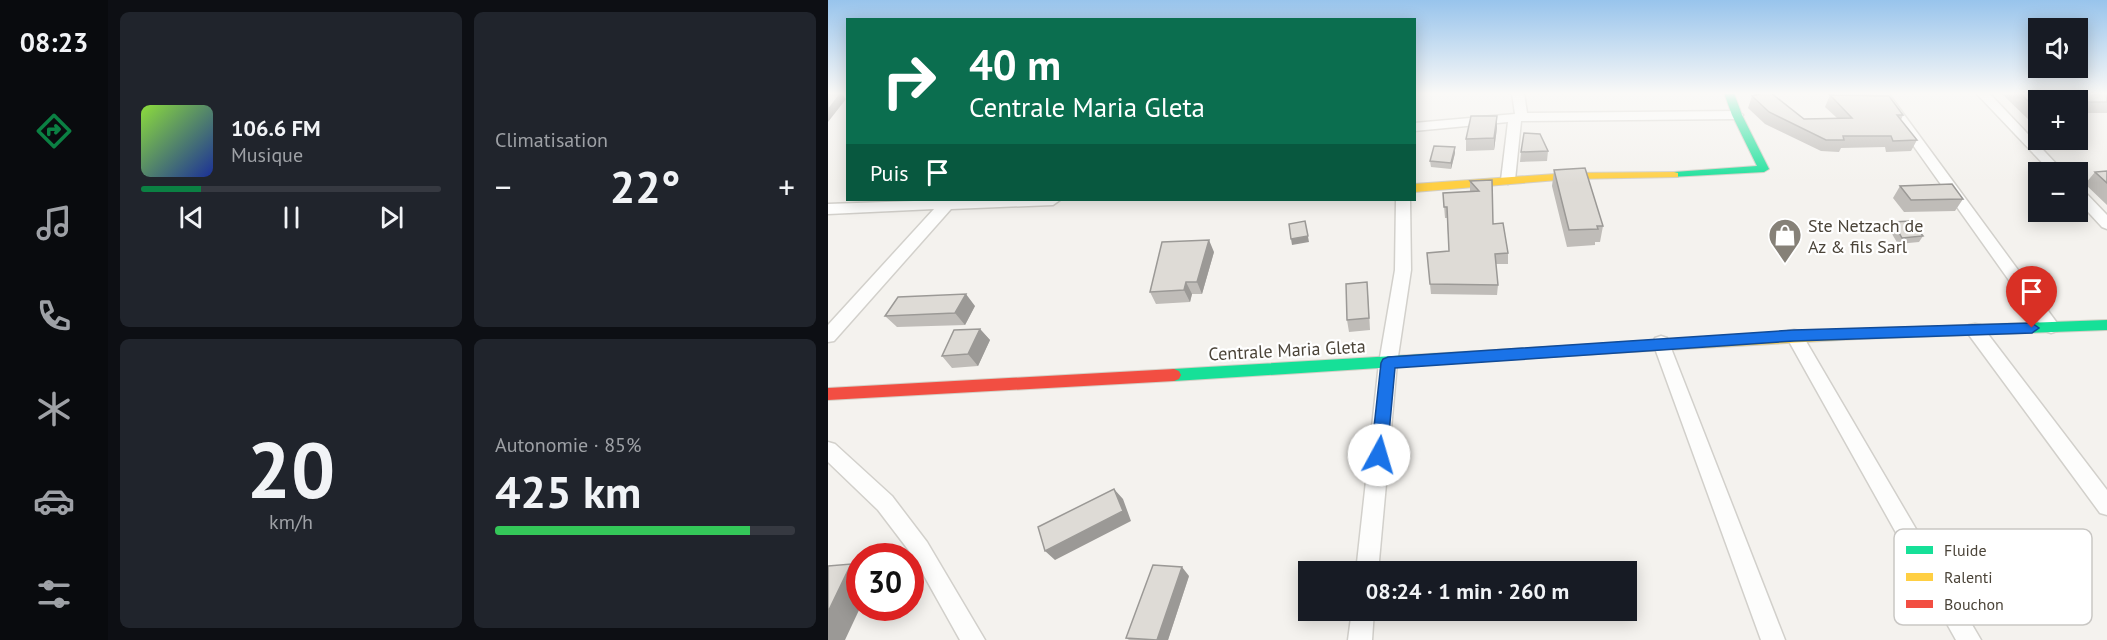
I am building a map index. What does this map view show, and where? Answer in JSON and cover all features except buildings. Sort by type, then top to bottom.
[{"type":"street","points":[[1416,127],[1462,123]]},
{"type":"street","points":[[1508,180],[1518,123]]},
{"type":"street","points":[[1416,188],[1569,176],[1654,176],[1764,169],[1740,123]]},
{"type":"street","points":[[1904,123],[2051,327]]},
{"type":"street","points":[[2011,123],[2048,162]]},
{"type":"street","points":[[828,209],[1001,201]]},
{"type":"street","points":[[1368,561],[1388,363],[1403,270],[1403,201]]},
{"type":"street","points":[[828,336],[949,202]]},
{"type":"street","points":[[2088,204],[2107,224]]},
{"type":"street","name":"Centrale Maria Gleta","points":[[828,394],[1388,363],[1661,343],[2107,325]]},
{"type":"street","points":[[1974,330],[2107,506]]},
{"type":"street","points":[[1794,336],[1906,529]]},
{"type":"street","points":[[1661,343],[1773,640]]},
{"type":"street","points":[[828,450],[885,503],[920,549],[973,640]]},
{"type":"street","points":[[1360,640],[1362,621]]},
{"type":"street","points":[[1961,625],[1970,640]]},
{"type":"traffic: fast","points":[[1674,175],[1764,169],[1741,123]]},
{"type":"traffic: fast","points":[[1858,334],[2107,325]]},
{"type":"traffic: fast","points":[[1174,375],[1613,348]]},
{"type":"traffic: slow","points":[[1416,188],[1570,176],[1674,175]]},
{"type":"traffic: slow","points":[[1613,348],[1858,334]]},
{"type":"traffic: jam","points":[[828,394],[1174,375]]},
{"type":"place","name":"Ste Netzach de Az & fils Sarl","points":[[1785,264]]},
{"type":"route","points":[[1379,455],[1388,363],[1794,336],[2032,328]]}]
